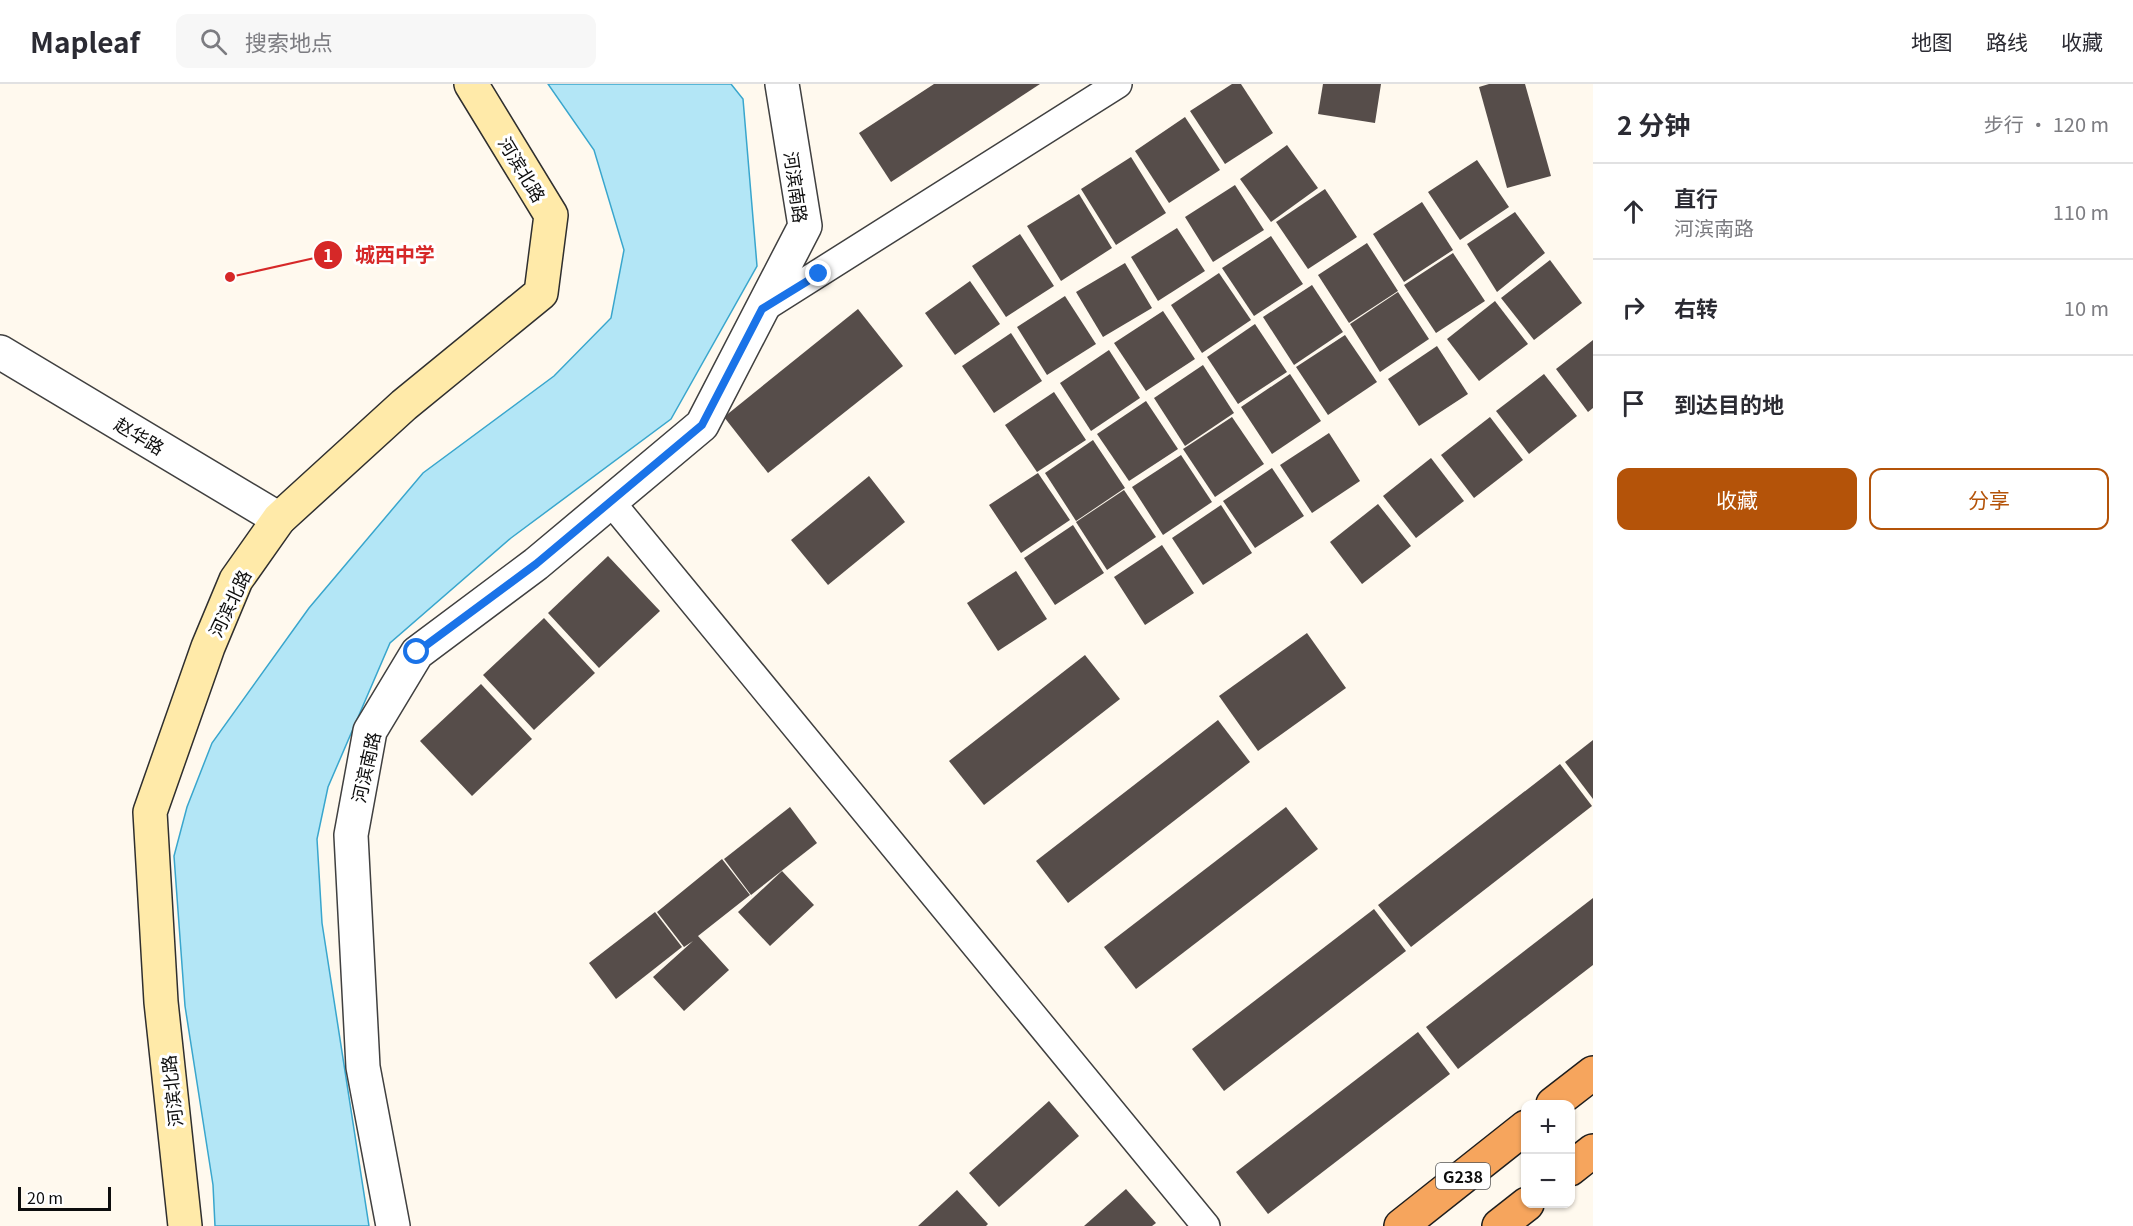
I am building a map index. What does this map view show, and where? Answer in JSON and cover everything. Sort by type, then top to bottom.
[{"type":"highway","points":[[1558,1100],[1593,1073]]},
{"type":"highway","name":"G238","points":[[1401,1226],[1521,1131]]},
{"type":"highway","points":[[1575,1165],[1593,1151]]},
{"type":"highway","points":[[1499,1226],[1521,1208]]},
{"type":"main road","name":"河滨北路","points":[[186,1226],[161,1002],[150,812],[208,647],[236,580],[279,519],[404,405],[541,292],[551,215],[471,84]]},
{"type":"street","name":"河滨南路","points":[[393,1226],[363,1067],[351,835],[370,731],[417,652],[536,564],[702,425],[806,226],[782,84]]},
{"type":"street","points":[[762,309],[1119,84]]},
{"type":"street","name":"赵华路","points":[[0,352],[279,519]]},
{"type":"street","points":[[611,502],[1206,1226]]},
{"type":"water","points":[[548,84],[731,84],[743,99],[757,266],[671,419],[511,538],[390,643],[328,787],[317,839],[322,923],[369,1226],[215,1226],[213,1185],[185,1006],[174,856],[187,807],[212,743],[309,608],[423,473],[554,376],[611,318],[624,250],[594,150]]},
{"type":"building","points":[[934,84],[1040,84],[891,182],[859,133]]},
{"type":"building","points":[[1232,84],[1241,84],[1273,133],[1225,164],[1190,111]]},
{"type":"building","points":[[1323,84],[1381,84],[1375,123],[1318,114]]},
{"type":"building","points":[[1489,84],[1525,84],[1551,176],[1507,188],[1479,87]]},
{"type":"building","points":[[1185,117],[1220,170],[1169,203],[1135,151]]},
{"type":"building","points":[[1287,145],[1318,188],[1271,222],[1240,179]]},
{"type":"building","points":[[1131,157],[1166,213],[1116,245],[1081,189]]},
{"type":"building","points":[[1477,160],[1509,207],[1460,240],[1428,192]]},
{"type":"building","points":[[1235,185],[1264,230],[1213,262],[1185,217]]},
{"type":"building","points":[[1325,189],[1357,237],[1308,269],[1276,222]]},
{"type":"building","points":[[1079,194],[1112,248],[1061,281],[1027,226]]},
{"type":"building","points":[[1422,202],[1453,250],[1404,282],[1373,234]]},
{"type":"building","points":[[1515,212],[1545,253],[1497,292],[1467,244]]},
{"type":"building","points":[[1177,228],[1205,271],[1158,301],[1131,257]]},
{"type":"building","points":[[1020,234],[1054,286],[1006,317],[972,266]]},
{"type":"building","points":[[1271,236],[1303,284],[1254,316],[1222,268]]},
{"type":"building","points":[[1367,243],[1398,291],[1349,323],[1318,275]]},
{"type":"building","points":[[1453,253],[1485,301],[1436,333],[1404,285]]},
{"type":"building","points":[[1550,260],[1582,303],[1534,340],[1501,298]]},
{"type":"building","points":[[1125,263],[1152,308],[1103,337],[1076,292]]},
{"type":"building","points":[[1219,273],[1251,320],[1202,353],[1171,305]]},
{"type":"building","points":[[970,281],[1000,324],[955,355],[925,313]]},
{"type":"building","points":[[1312,285],[1343,332],[1294,365],[1263,317]]},
{"type":"building","points":[[1398,292],[1429,339],[1380,372],[1350,324]]},
{"type":"building","points":[[1065,296],[1096,344],[1047,375],[1017,327]]},
{"type":"building","points":[[1495,301],[1528,344],[1479,381],[1447,339]]},
{"type":"building","points":[[858,309],[903,366],[768,473],[724,417]]},
{"type":"building","points":[[1163,311],[1195,359],[1146,391],[1114,343]]},
{"type":"building","points":[[1255,324],[1287,372],[1238,404],[1207,357]]},
{"type":"building","points":[[1011,333],[1042,381],[994,413],[962,366]]},
{"type":"building","points":[[1345,335],[1377,382],[1328,415],[1296,367]]},
{"type":"building","points":[[1593,340],[1593,408],[1588,412],[1556,369]]},
{"type":"building","points":[[1437,346],[1468,394],[1419,426],[1388,379]]},
{"type":"building","points":[[1109,350],[1140,398],[1091,431],[1060,383]]},
{"type":"building","points":[[1203,365],[1234,413],[1185,446],[1154,398]]},
{"type":"building","points":[[1290,374],[1321,421],[1272,454],[1241,407]]},
{"type":"building","points":[[1544,374],[1577,416],[1529,454],[1496,411]]},
{"type":"building","points":[[1054,392],[1086,440],[1037,472],[1005,425]]},
{"type":"building","points":[[1146,401],[1178,449],[1129,481],[1097,434]]},
{"type":"building","points":[[1232,417],[1264,464],[1215,497],[1183,449]]},
{"type":"building","points":[[1490,417],[1523,460],[1474,498],[1441,455]]},
{"type":"building","points":[[1329,433],[1360,481],[1312,513],[1280,465]]},
{"type":"building","points":[[1093,440],[1125,488],[1076,521],[1045,473]]},
{"type":"building","points":[[1181,455],[1212,502],[1163,535],[1132,487]]},
{"type":"building","points":[[1431,458],[1464,501],[1416,538],[1383,496]]},
{"type":"building","points":[[1272,468],[1304,516],[1255,548],[1223,501]]},
{"type":"building","points":[[1038,473],[1070,520],[1021,553],[989,505]]},
{"type":"building","points":[[869,476],[905,522],[828,585],[791,540]]},
{"type":"building","points":[[1124,490],[1156,537],[1107,570],[1076,522]]},
{"type":"building","points":[[1378,504],[1411,546],[1362,584],[1330,542]]},
{"type":"building","points":[[1221,505],[1252,553],[1203,585],[1172,538]]},
{"type":"building","points":[[1073,525],[1104,573],[1055,605],[1024,558]]},
{"type":"building","points":[[1162,545],[1194,593],[1145,625],[1114,577]]},
{"type":"building","points":[[608,556],[660,611],[599,668],[548,613]]},
{"type":"building","points":[[1016,571],[1047,619],[998,651],[967,603]]},
{"type":"building","points":[[544,618],[595,673],[534,730],[483,675]]},
{"type":"building","points":[[1307,633],[1346,688],[1258,751],[1219,696]]},
{"type":"building","points":[[1085,655],[1120,699],[984,805],[949,761]]},
{"type":"building","points":[[481,684],[532,739],[472,796],[420,741]]},
{"type":"building","points":[[1218,720],[1250,762],[1068,903],[1036,861]]},
{"type":"building","points":[[1593,740],[1593,799],[1565,762]]},
{"type":"building","points":[[1560,764],[1592,806],[1411,947],[1378,905]]},
{"type":"building","points":[[790,807],[817,843],[751,895],[724,859]]},
{"type":"building","points":[[1286,807],[1318,849],[1136,989],[1104,947]]},
{"type":"building","points":[[722,859],[750,895],[698,936],[729,970],[684,1011],[653,977],[693,941],[684,947],[657,912]]},
{"type":"building","points":[[782,871],[814,905],[770,946],[738,912]]},
{"type":"building","points":[[1593,898],[1593,965],[1458,1069],[1426,1027]]},
{"type":"building","points":[[1374,909],[1406,951],[1224,1091],[1192,1049]]},
{"type":"building","points":[[655,912],[682,947],[616,999],[589,963]]},
{"type":"building","points":[[1418,1032],[1450,1074],[1268,1214],[1236,1172]]},
{"type":"building","points":[[1049,1101],[1079,1136],[999,1207],[969,1173]]},
{"type":"building","points":[[1126,1189],[1156,1223],[1152,1226],[1084,1226]]},
{"type":"building","points":[[957,1190],[988,1224],[986,1226],[918,1226]]},
{"type":"place","name":"城西中学","points":[[230,277]]},
{"type":"route","points":[[417,652],[536,564],[702,425],[762,309],[819,274]]}]
